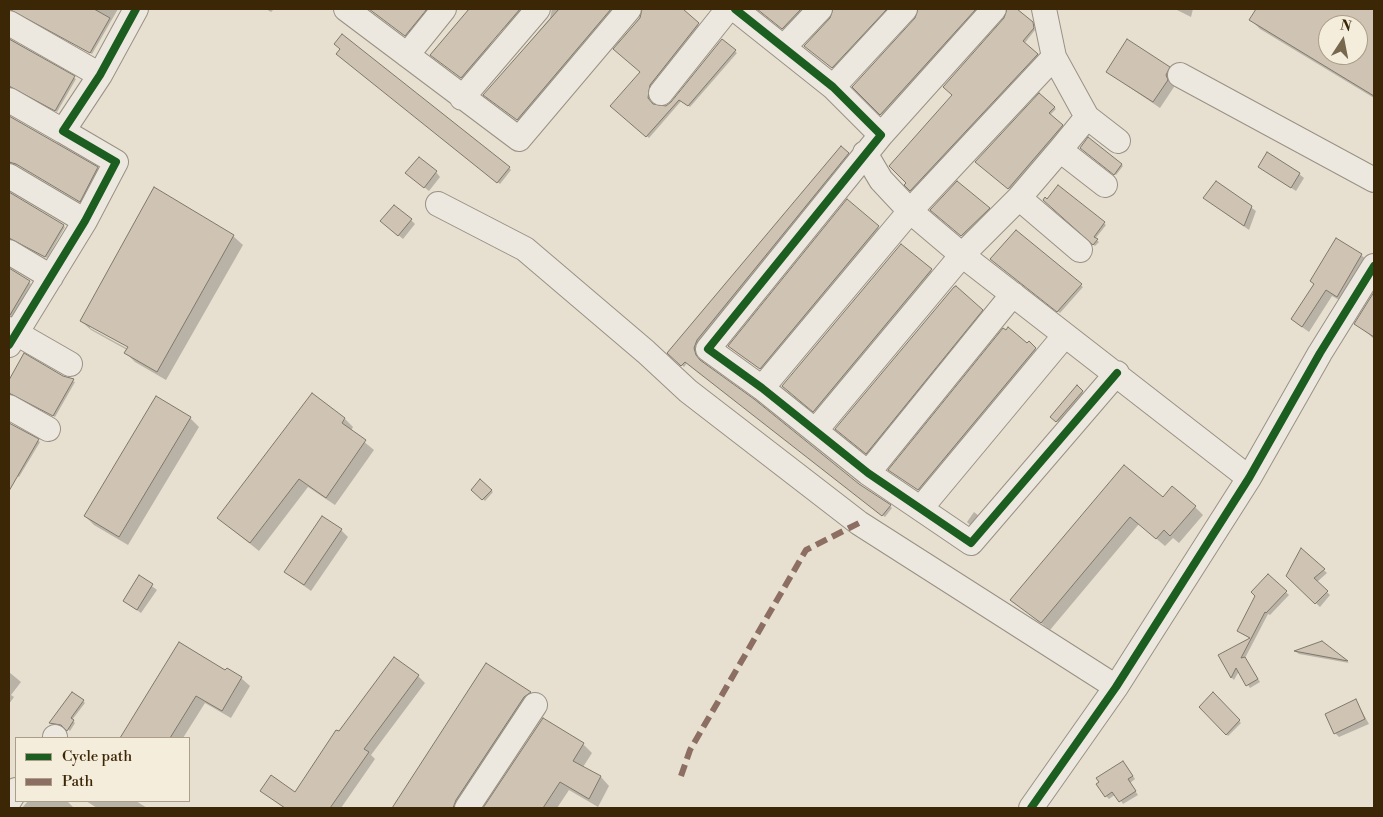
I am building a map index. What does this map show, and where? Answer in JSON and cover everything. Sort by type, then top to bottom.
[{"type":"street","points":[[346,9],[519,139],[629,9]]},
{"type":"street","points":[[406,55],[444,9]]},
{"type":"street","points":[[462,98],[538,9]]},
{"type":"street","points":[[661,94],[728,9]]},
{"type":"street","points":[[735,9],[833,87],[882,135]]},
{"type":"street","points":[[784,47],[820,9]]},
{"type":"street","points":[[833,87],[905,9]]},
{"type":"street","points":[[994,9],[865,153],[708,349],[762,388],[868,473],[971,544],[1117,373]]},
{"type":"street","points":[[1044,9],[1054,56],[1088,117],[1118,141]]},
{"type":"street","points":[[63,131],[100,76],[128,12]]},
{"type":"street","points":[[9,23],[100,76]]},
{"type":"street","points":[[762,388],[910,211],[1054,56]]},
{"type":"street","points":[[1180,75],[1374,180]]},
{"type":"street","points":[[9,100],[116,162],[85,221],[51,277],[11,336],[70,364]]},
{"type":"street","points":[[816,430],[962,255],[1019,198],[1088,117]]},
{"type":"street","points":[[1060,150],[1105,185]]},
{"type":"street","points":[[865,153],[881,180],[910,211],[962,255],[1117,373],[1249,478]]},
{"type":"street","points":[[9,176],[85,221]]},
{"type":"street","points":[[1019,198],[1080,250]]},
{"type":"street","points":[[438,204],[524,249],[646,352],[688,392],[859,524],[1116,687]]},
{"type":"street","points":[[9,252],[51,277]]},
{"type":"street","points":[[1030,808],[1116,687],[1249,478],[1320,353],[1374,266]]},
{"type":"street","points":[[868,473],[1013,294]]},
{"type":"street","points":[[921,508],[1065,335]]},
{"type":"street","points":[[9,407],[48,429]]},
{"type":"street","points":[[467,808],[535,705]]},
{"type":"building","points":[[9,9],[94,9],[110,18],[90,53]]},
{"type":"building","points":[[369,9],[427,9],[405,36]]},
{"type":"building","points":[[469,9],[520,9],[461,78],[430,55]]},
{"type":"building","points":[[559,9],[611,9],[517,120],[483,95]]},
{"type":"building","points":[[642,9],[683,9],[699,23],[650,85],[648,98],[653,104],[666,106],[671,102],[722,39],[736,50],[688,106],[679,100],[646,137],[610,106],[640,72],[613,49],[640,18]]},
{"type":"building","points":[[757,9],[801,9],[782,29]]},
{"type":"building","points":[[833,9],[887,9],[832,68],[804,46],[830,18]]},
{"type":"building","points":[[918,9],[976,9],[880,115],[852,87],[915,18]]},
{"type":"building","points":[[1007,9],[1017,9],[1033,22],[1034,28],[1023,41],[1038,54],[910,191],[904,185],[906,183],[889,166],[952,95],[943,87],[1004,18]]},
{"type":"building","points":[[1256,9],[1374,9],[1374,96],[1323,65],[1368,65],[1368,15],[1318,15],[1318,62],[1249,20]]},
{"type":"building","points":[[342,34],[510,167],[497,183],[336,54],[340,49],[334,44]]},
{"type":"building","points":[[9,39],[75,76],[55,111],[9,86]]},
{"type":"building","points":[[1127,39],[1170,67],[1166,75],[1168,80],[1153,102],[1106,72]]},
{"type":"building","points":[[1039,93],[1055,107],[1049,113],[1063,125],[1008,189],[975,162]]},
{"type":"building","points":[[9,116],[98,167],[80,202],[16,164],[9,162]]},
{"type":"building","points":[[1088,137],[1122,164],[1114,175],[1080,148]]},
{"type":"building","points":[[841,146],[849,153],[697,340],[694,348],[700,360],[754,399],[859,484],[891,505],[882,516],[685,362],[681,366],[667,353]]},
{"type":"building","points":[[1267,152],[1300,173],[1291,188],[1258,167]]},
{"type":"building","points":[[419,157],[437,171],[424,188],[405,173]]},
{"type":"building","points":[[957,181],[990,208],[961,236],[930,210]]},
{"type":"building","points":[[1216,181],[1252,206],[1244,226],[1203,198]]},
{"type":"building","points":[[1058,185],[1105,222],[1094,237],[1098,239],[1093,245],[1043,200],[1045,197],[1047,199]]},
{"type":"building","points":[[154,187],[234,235],[157,372],[124,353],[128,347],[80,321]]},
{"type":"building","points":[[9,192],[64,225],[45,257],[9,238]]},
{"type":"building","points":[[847,199],[879,226],[760,369],[728,346]]},
{"type":"building","points":[[394,205],[412,219],[398,236],[380,221]]},
{"type":"building","points":[[1016,230],[1082,284],[1057,312],[990,259]]},
{"type":"building","points":[[1336,238],[1362,254],[1337,297],[1326,290],[1302,327],[1291,319],[1314,284],[1310,281]]},
{"type":"building","points":[[901,244],[932,269],[813,412],[782,386]]},
{"type":"building","points":[[9,268],[30,281],[10,315],[9,315]]},
{"type":"building","points":[[956,286],[983,310],[866,454],[835,429]]},
{"type":"building","points":[[1374,292],[1374,337],[1354,324]]},
{"type":"building","points":[[1008,327],[1036,348],[918,490],[888,470],[1003,328],[1006,330]]},
{"type":"building","points":[[24,353],[63,376],[74,379],[53,416],[9,393],[9,380]]},
{"type":"building","points":[[1077,385],[1083,391],[1056,422],[1050,417]]},
{"type":"building","points":[[312,393],[345,418],[342,423],[366,440],[326,498],[299,479],[250,543],[217,518]]},
{"type":"building","points":[[156,396],[191,417],[119,537],[84,516]]},
{"type":"building","points":[[9,423],[39,439],[9,491]]},
{"type":"building","points":[[1124,465],[1163,497],[1172,486],[1196,506],[1170,536],[1164,530],[1156,539],[1130,517],[1041,623],[1010,600]]},
{"type":"building","points":[[480,479],[492,490],[482,500],[471,490]]},
{"type":"building","points":[[322,516],[342,529],[304,585],[284,572]]},
{"type":"building","points":[[1301,548],[1325,569],[1314,578],[1328,591],[1315,604],[1286,576]]},
{"type":"building","points":[[1268,574],[1287,591],[1265,612],[1241,658],[1245,657],[1258,679],[1246,686],[1236,668],[1231,678],[1218,655],[1250,638],[1237,631],[1255,596],[1251,592]]},
{"type":"building","points":[[139,575],[153,584],[137,610],[123,601]]},
{"type":"building","points":[[1322,641],[1348,661],[1294,651]]},
{"type":"building","points":[[179,642],[225,670],[227,668],[242,677],[222,711],[196,696],[171,737],[121,737]]},
{"type":"building","points":[[394,657],[419,675],[364,749],[369,752],[330,808],[285,808],[260,791],[271,775],[295,792],[336,730],[339,731]]},
{"type":"building","points":[[486,663],[531,692],[524,697],[456,800],[453,808],[392,808]]},
{"type":"building","points":[[72,692],[84,700],[71,718],[74,720],[67,731],[61,725],[49,723]]},
{"type":"building","points":[[1213,692],[1240,720],[1226,735],[1199,707]]},
{"type":"building","points":[[1356,699],[1365,719],[1334,734],[1325,714]]},
{"type":"building","points":[[543,718],[584,743],[573,761],[601,776],[589,799],[560,782],[543,808],[483,808]]},
{"type":"building","points":[[1123,761],[1133,776],[1128,779],[1136,791],[1119,802],[1112,792],[1105,797],[1096,784],[1099,782],[1096,778]]},
{"type":"marked path","points":[[681,776],[690,750],[806,550],[859,523]]},
{"type":"cycle path","points":[[9,345],[85,221],[116,162],[63,131],[100,75],[136,9]]},
{"type":"cycle path","points":[[735,9],[833,87],[881,135],[708,349],[762,388],[868,473],[971,543],[1117,373]]},
{"type":"cycle path","points":[[1031,808],[1116,687],[1249,478],[1320,353],[1374,266]]}]
